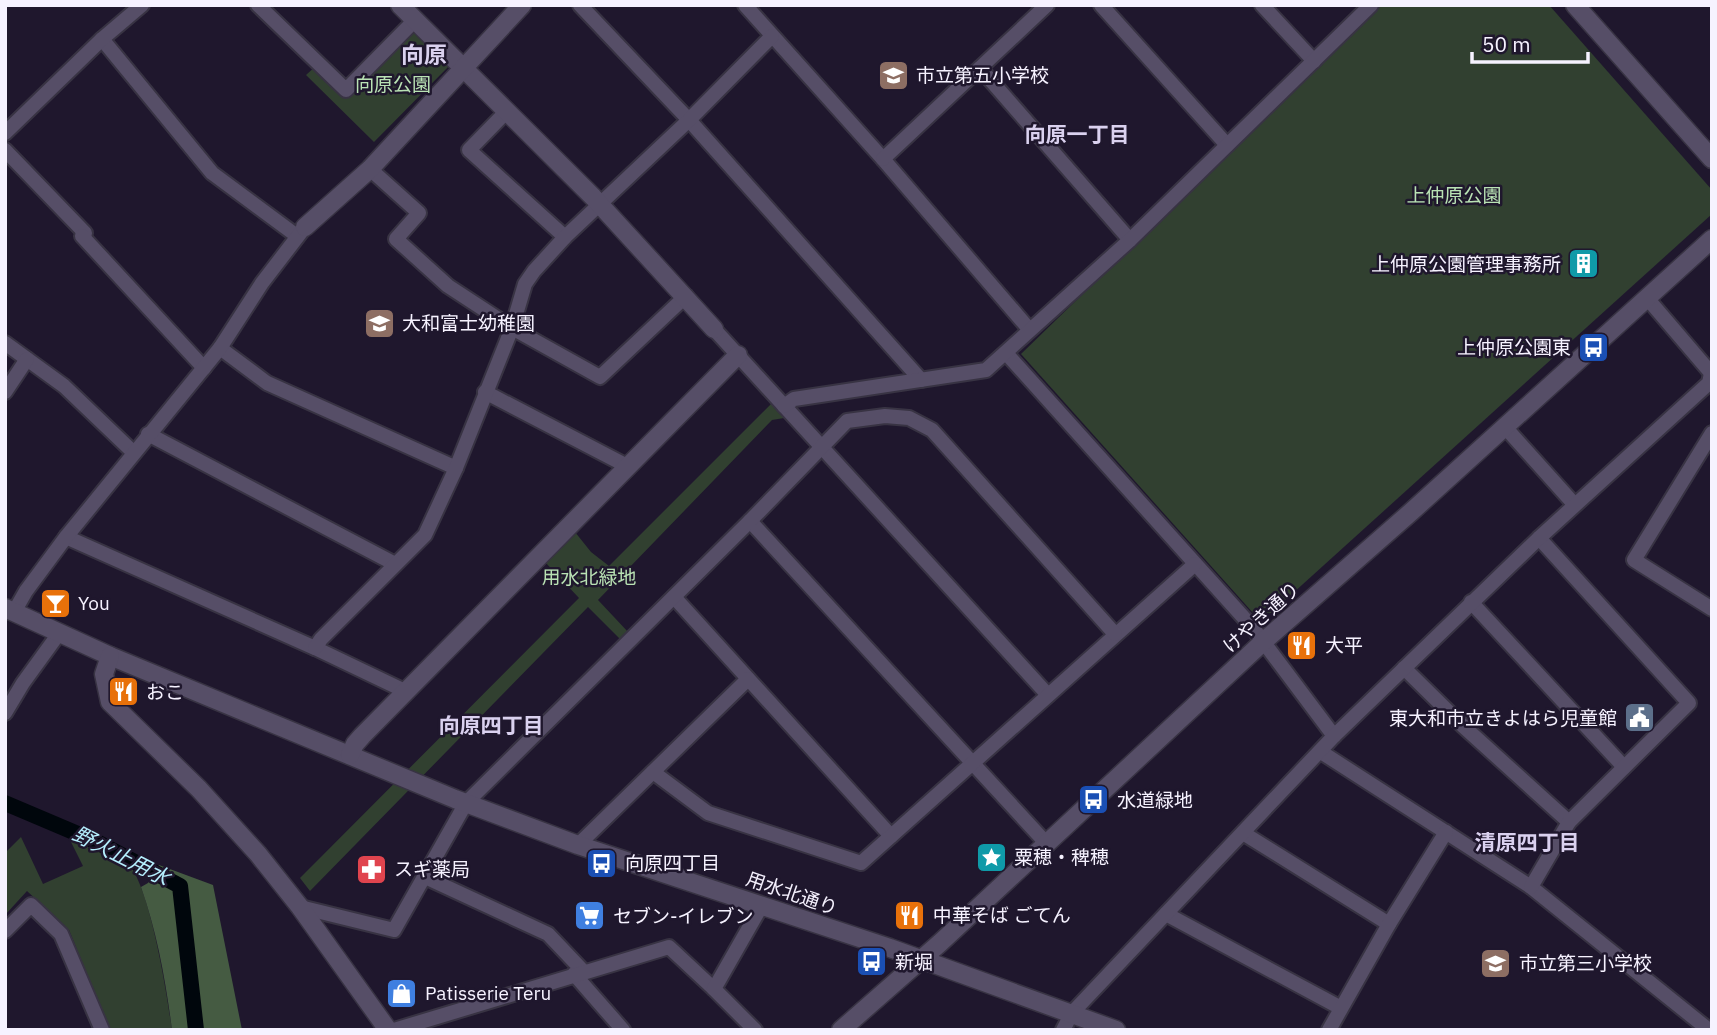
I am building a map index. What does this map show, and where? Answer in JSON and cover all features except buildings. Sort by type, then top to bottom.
[{"type":"street","points":[[5,133],[102,39],[142,5]]},
{"type":"street","points":[[258,5],[346,90],[405,9],[601,205],[1048,695]]},
{"type":"street","points":[[10,610],[133,452],[220,348],[262,283],[301,232],[370,169],[522,5]]},
{"type":"street","points":[[580,5],[689,120],[921,380]]},
{"type":"street","points":[[745,5],[883,159],[1029,329]]},
{"type":"street","points":[[883,159],[1047,5]]},
{"type":"street","points":[[1101,5],[1227,145]]},
{"type":"street","points":[[1262,5],[1314,61]]},
{"type":"street","points":[[784,406],[793,399],[986,370],[1130,240],[1371,5]]},
{"type":"street","points":[[1576,5],[1712,159]]},
{"type":"street","points":[[315,648],[425,535],[456,468],[512,328],[525,284],[534,271],[565,237],[689,120],[772,36]]},
{"type":"street","points":[[102,39],[212,173],[301,232]]},
{"type":"street","points":[[980,68],[1130,240]]},
{"type":"street","points":[[507,111],[469,150],[565,237]]},
{"type":"street","points":[[5,150],[204,368]]},
{"type":"street","points":[[370,169],[419,213],[396,239],[448,286],[512,328],[600,377],[686,296]]},
{"type":"street","name":"けやき通り","points":[[841,1030],[1047,844],[1264,641],[1712,239]]},
{"type":"street","points":[[1063,1030],[1072,1013],[1334,736],[1574,504],[1709,383],[1712,373],[1647,298]]},
{"type":"street","points":[[5,343],[64,386],[133,452]]},
{"type":"street","points":[[220,348],[267,383],[456,468]]},
{"type":"street","points":[[1006,352],[1264,641],[1334,736]]},
{"type":"street","points":[[350,755],[355,744],[738,355]]},
{"type":"street","points":[[5,392],[27,359]]},
{"type":"street","points":[[485,392],[627,466]]},
{"type":"street","points":[[300,907],[394,930],[425,877],[461,801],[674,597],[847,421],[885,416],[909,418],[932,430],[1115,634]]},
{"type":"street","points":[[1505,427],[1574,504]]},
{"type":"street","points":[[1712,433],[1634,560],[1712,610]]},
{"type":"street","points":[[148,434],[395,564]]},
{"type":"street","points":[[750,521],[1047,844]]},
{"type":"street","points":[[66,537],[407,692]]},
{"type":"street","points":[[1531,887],[1569,822],[1689,703],[1539,538]]},
{"type":"street","points":[[653,772],[708,813],[861,863],[1195,564]]},
{"type":"street","points":[[674,597],[891,836]]},
{"type":"street","points":[[1471,603],[1624,767]]},
{"type":"street","name":"用水北通り","points":[[10,610],[110,656],[461,801],[578,845],[921,959],[1116,1030]]},
{"type":"street","points":[[5,713],[60,632]]},
{"type":"street","points":[[110,656],[104,674],[110,702],[199,789],[258,854],[300,907],[388,1030]]},
{"type":"street","points":[[1404,668],[1463,726],[1569,822]]},
{"type":"street","points":[[578,845],[748,679]]},
{"type":"street","points":[[1321,752],[1531,887],[1709,1030]]},
{"type":"street","points":[[1329,1030],[1446,832]]},
{"type":"street","points":[[1243,833],[1390,924]]},
{"type":"street","points":[[425,877],[548,934],[624,1030]]},
{"type":"street","points":[[5,931],[31,905],[61,934],[102,1030]]},
{"type":"street","points":[[714,989],[762,905]]},
{"type":"street","points":[[1166,914],[1341,1008]]},
{"type":"street","points":[[394,1030],[669,947],[755,1030]]},
{"type":"green space","name":"上仲原公園","points":[[1380,5],[1549,5],[1712,190],[1712,214],[1271,613],[1254,614],[1021,354]]},
{"type":"green space","name":"向原公園","points":[[413,27],[451,64],[374,142],[306,75],[317,65],[346,92]]},
{"type":"green space","name":"用水北緑地","points":[[771,404],[784,418],[772,420],[598,600],[629,633],[621,640],[588,607],[310,891],[300,878],[579,598],[545,562],[575,532],[591,552],[609,566]]},
{"type":"green space","points":[[67,834],[122,857],[135,873],[156,940],[172,1030],[110,1030],[69,930],[27,891],[5,915],[5,853],[21,837],[43,884],[83,866]]},
{"type":"green space","points":[[159,865],[213,885],[242,1030],[172,1030],[160,957],[141,887],[148,883]]},
{"type":"waterway","name":"野火止用水","points":[[5,803],[97,842],[180,886],[196,1030]]},
{"type":"place","name":"市立第五小学校","points":[[893,75]]},
{"type":"place","name":"上仲原公園管理事務所","points":[[1584,264]]},
{"type":"place","name":"大和富士幼稚園","points":[[379,323]]},
{"type":"place","name":"上仲原公園東","points":[[1594,347]]},
{"type":"place","name":"You","points":[[55,603]]},
{"type":"place","name":"大平","points":[[1302,645]]},
{"type":"place","name":"おこ","points":[[123,692]]},
{"type":"place","name":"東大和市立きよはら児童館","points":[[1640,718]]},
{"type":"place","name":"水道緑地","points":[[1094,800]]},
{"type":"place","name":"粟穂・稗穂","points":[[991,857]]},
{"type":"place","name":"向原四丁目","points":[[602,863]]},
{"type":"place","name":"スギ薬局","points":[[371,869]]},
{"type":"place","name":"中華そば ごてん","points":[[910,915]]},
{"type":"place","name":"セブン-イレブン","points":[[590,916]]},
{"type":"place","name":"新堀","points":[[872,962]]},
{"type":"place","name":"市立第三小学校","points":[[1496,963]]},
{"type":"place","name":"Patisserie Teru","points":[[402,993]]},
{"type":"district","name":"向原","points":[[424,55]]},
{"type":"district","name":"向原一丁目","points":[[1077,135]]},
{"type":"district","name":"向原四丁目","points":[[491,726]]},
{"type":"district","name":"清原四丁目","points":[[1527,843]]}]
